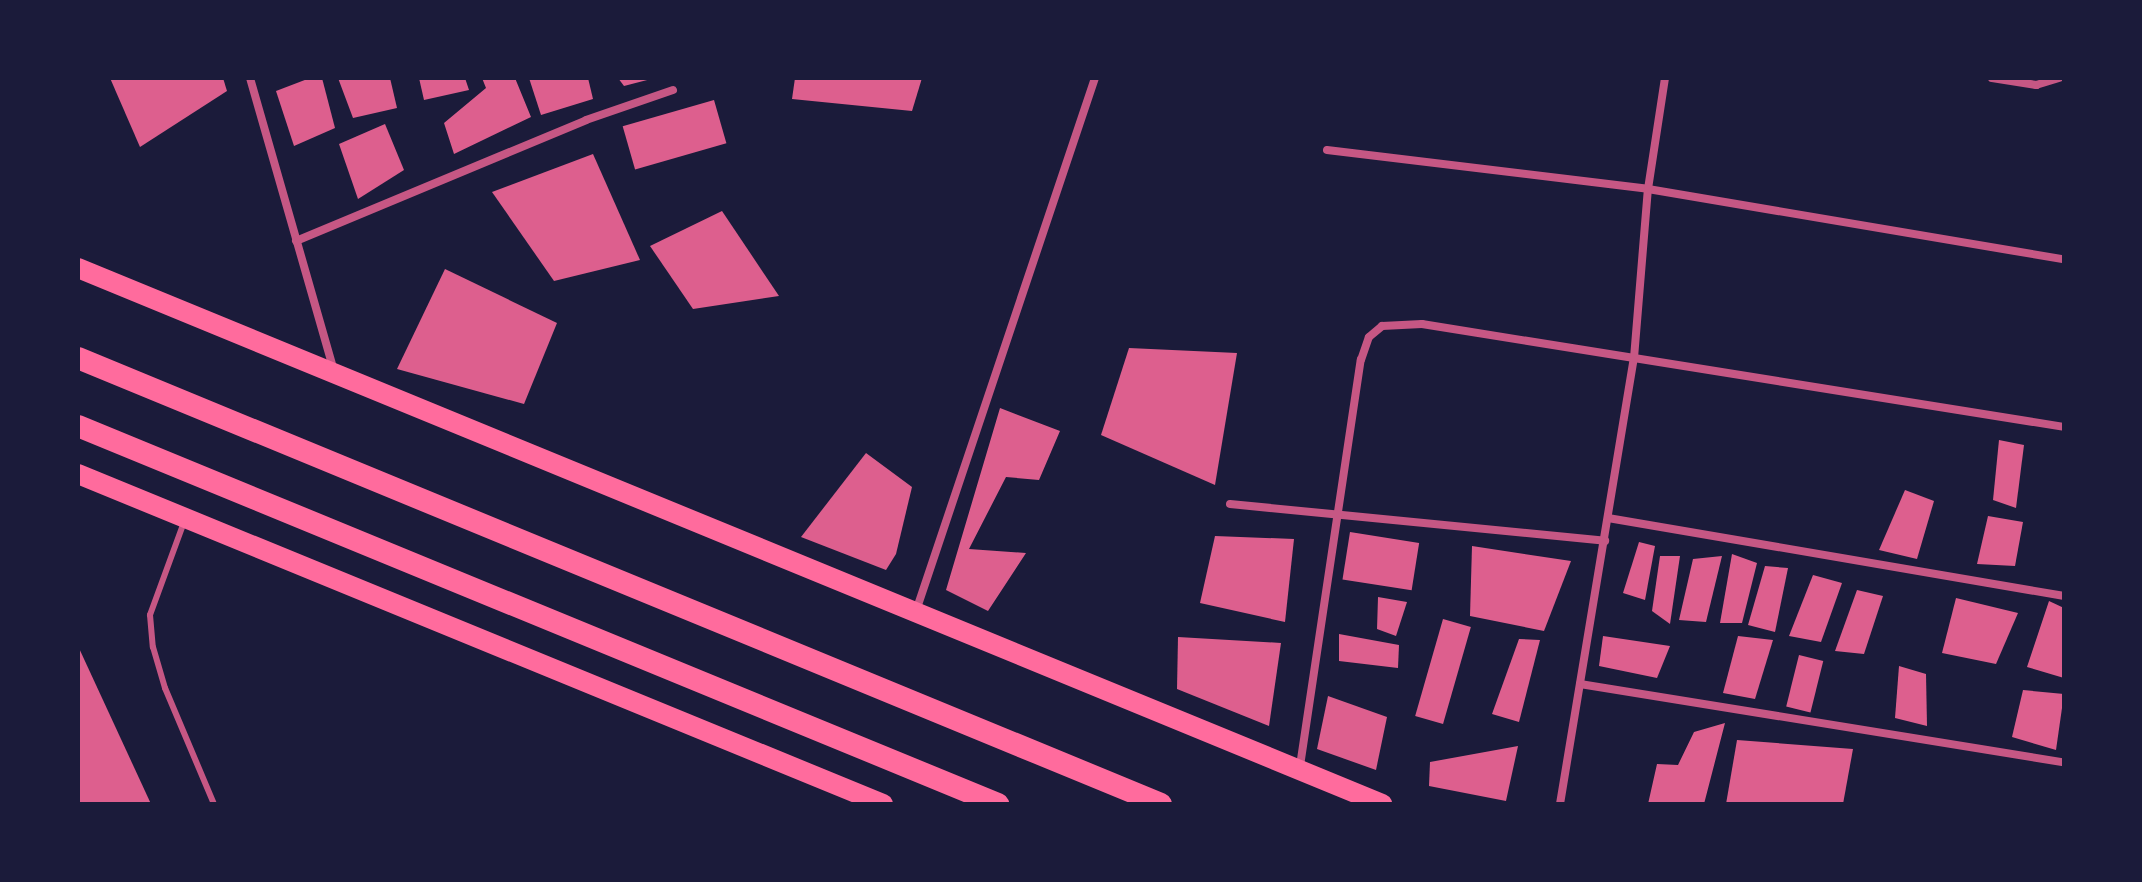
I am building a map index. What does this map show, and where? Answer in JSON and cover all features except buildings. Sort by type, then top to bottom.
[{"type":"highway","points":[[78,358],[1161,804]]},
{"type":"highway","points":[[78,426],[998,804]]},
{"type":"main road","points":[[78,268],[333,369],[916,612],[1300,766],[1382,804]]},
{"type":"main road","points":[[78,474],[883,804]]},
{"type":"street","points":[[250,78],[333,369]]},
{"type":"street","points":[[916,612],[1095,78]]},
{"type":"street","points":[[1560,804],[1634,358],[1648,189],[1665,78]]},
{"type":"street","points":[[1992,78],[2036,85],[2059,78]]},
{"type":"street","points":[[296,241],[586,120],[673,90]]},
{"type":"street","points":[[1327,150],[1648,189],[2064,259]]},
{"type":"street","points":[[1300,766],[1335,513],[1361,360],[1369,337],[1382,326],[1422,324],[2064,427]]},
{"type":"street","points":[[1230,504],[1605,541]]},
{"type":"street","points":[[1608,518],[2064,596]]},
{"type":"street","points":[[1580,684],[2064,762]]},
{"type":"lane","points":[[186,518],[150,615],[153,647],[165,688],[214,804]]}]
